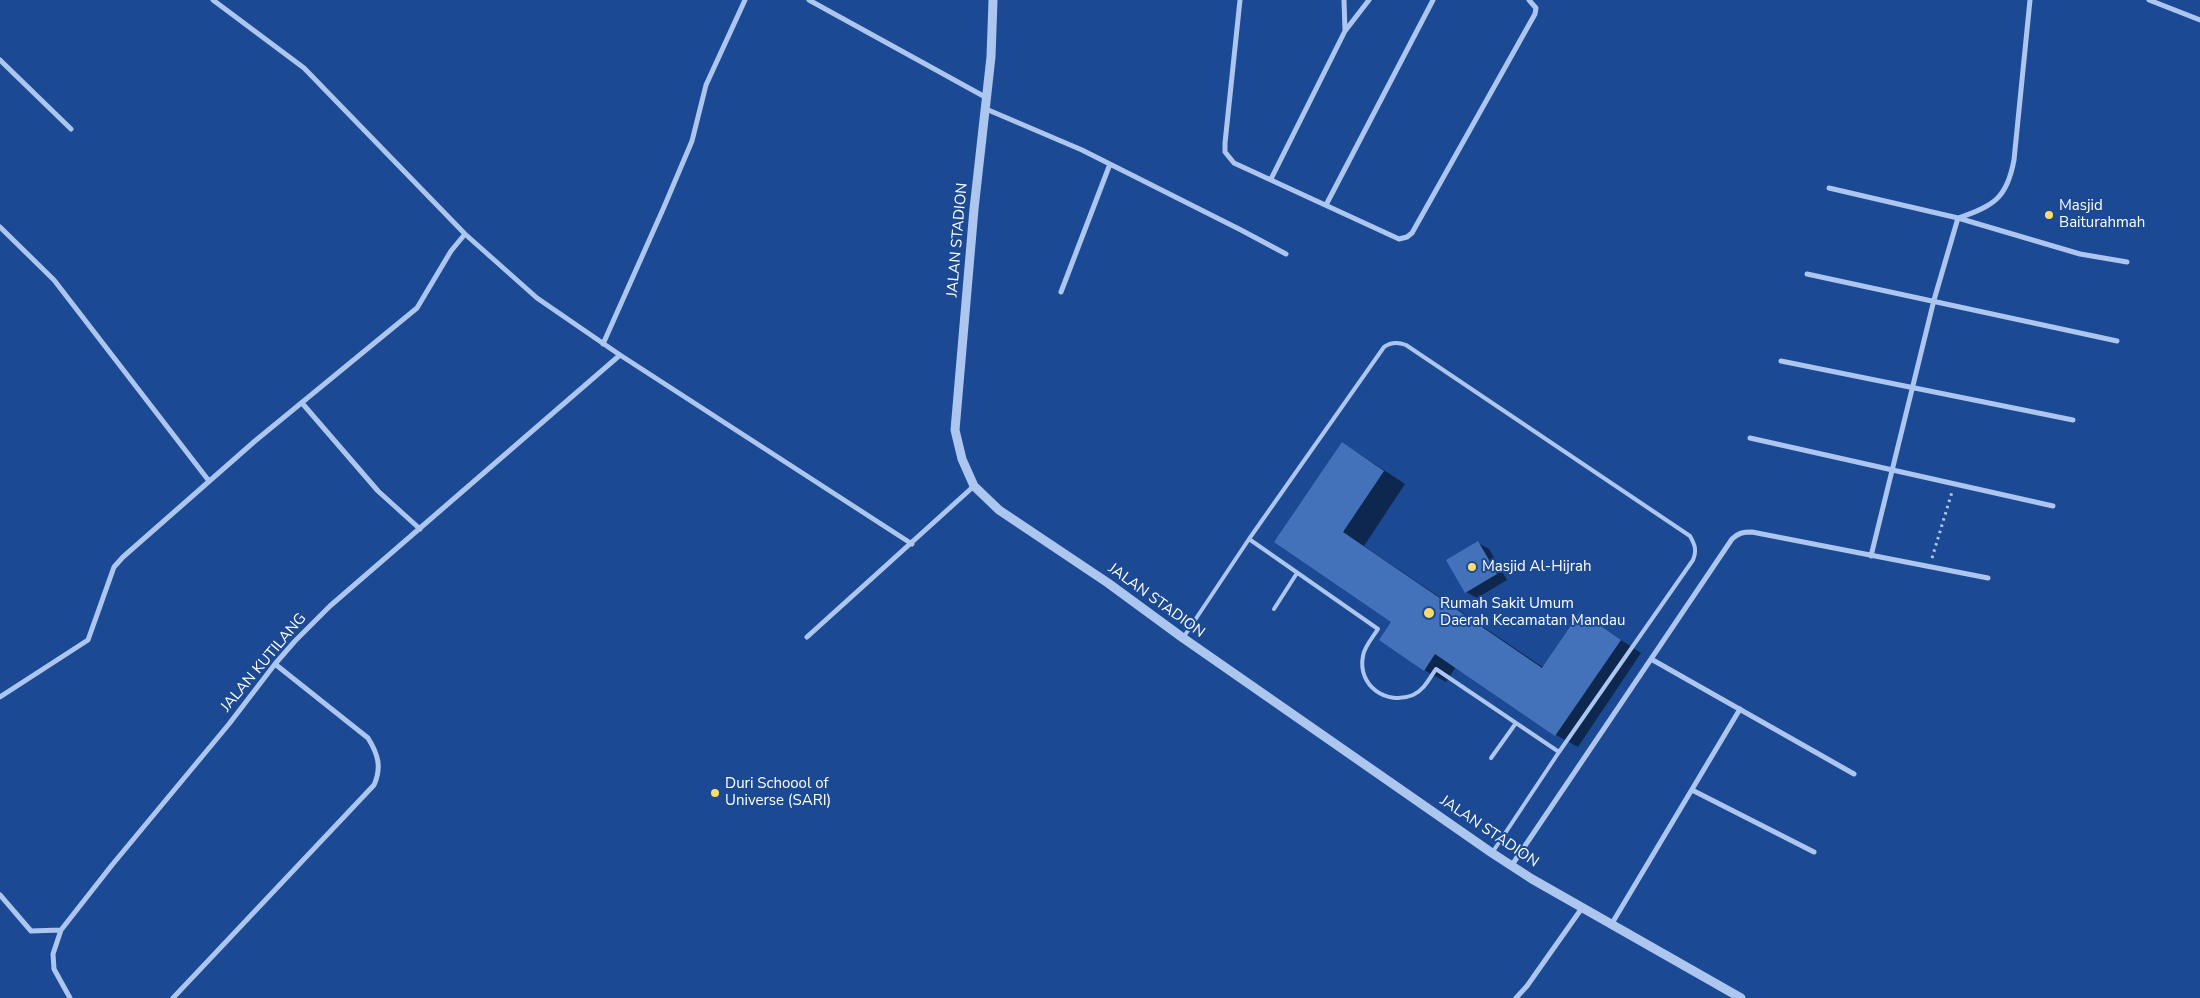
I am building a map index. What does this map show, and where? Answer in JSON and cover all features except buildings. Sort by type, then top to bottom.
[{"type":"street","points":[[213,0],[304,68],[465,234],[537,298],[603,344],[912,544]]},
{"type":"street","points":[[603,344],[692,141],[706,85],[745,0]]},
{"type":"street","points":[[809,0],[987,98]]},
{"type":"street","name":"JALAN STADION","points":[[993,0],[987,98],[974,209],[955,430],[962,459],[974,486],[999,510],[1108,583],[1183,638],[1492,853],[1582,908],[1741,998]]},
{"type":"street","points":[[1240,0],[1226,152],[1234,163],[1399,239],[1407,237],[1412,233],[1535,14],[1536,8],[1529,0]]},
{"type":"street","points":[[1344,0],[1345,31]]},
{"type":"street","points":[[1271,179],[1345,31],[1369,0]]},
{"type":"street","points":[[1326,205],[1433,0]]},
{"type":"street","points":[[1958,218],[1976,212],[2001,196],[2007,188],[2011,177],[2030,0]]},
{"type":"street","points":[[2149,0],[2200,20]]},
{"type":"street","points":[[0,60],[71,129]]},
{"type":"street","points":[[986,109],[1082,150],[1286,254]]},
{"type":"street","points":[[1061,292],[1110,164]]},
{"type":"street","points":[[1828,188],[1958,218],[2080,254],[2127,262]]},
{"type":"street","points":[[1871,556],[1934,300],[1958,218]]},
{"type":"street","points":[[0,227],[54,280],[209,481]]},
{"type":"street","points":[[0,697],[88,640],[114,568],[123,557],[209,481],[417,308],[451,251],[465,234]]},
{"type":"street","points":[[1807,274],[2117,341]]},
{"type":"street","name":"JALAN KUTILANG","points":[[70,998],[54,969],[53,954],[61,930],[112,865],[229,724],[275,664],[330,606],[620,355]]},
{"type":"street","points":[[1781,361],[2073,420]]},
{"type":"street","points":[[302,403],[378,491],[420,529]]},
{"type":"street","points":[[1750,438],[2053,506]]},
{"type":"street","points":[[807,637],[974,486]]},
{"type":"street","points":[[1512,865],[1737,534],[1752,532],[1871,556],[1930,565],[1988,578]]},
{"type":"street","points":[[1651,659],[1854,774]]},
{"type":"street","points":[[173,998],[374,785],[379,774],[376,752],[368,738],[275,664]]},
{"type":"street","points":[[1611,924],[1740,709]]},
{"type":"street","points":[[1692,790],[1814,852]]},
{"type":"street","points":[[0,895],[31,931],[61,930]]},
{"type":"street","points":[[1516,998],[1527,986],[1582,908]]},
{"type":"lane","points":[[1183,638],[1249,539],[1384,347],[1389,343],[1406,345],[1690,536],[1695,544],[1696,552],[1693,560],[1559,752],[1492,853]]},
{"type":"lane","points":[[1249,539],[1378,629],[1363,656],[1363,668],[1365,678],[1371,687],[1381,695],[1391,698],[1414,694],[1424,687],[1436,669],[1559,752]]},
{"type":"lane","points":[[1274,609],[1297,573]]},
{"type":"lane","points":[[1491,758],[1516,722]]},
{"type":"path","points":[[1930,565],[1954,485]]},
{"type":"place","name":"Masjid Baiturahmah","points":[[2049,215]]},
{"type":"place","name":"Masjid Al-Hijrah","points":[[1472,567]]},
{"type":"place","name":"Rumah Sakit Umum Daerah Kecamatan Mandau","points":[[1429,613]]},
{"type":"place","name":"Duri Schoool of Universe (SARI)","points":[[715,793]]}]
